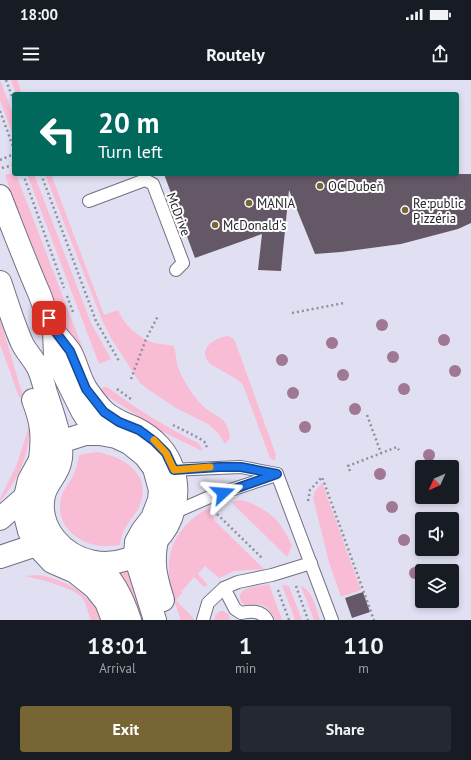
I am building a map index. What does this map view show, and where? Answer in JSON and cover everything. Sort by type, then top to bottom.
[{"type":"street","points":[[0,196],[54,330],[70,351],[86,389],[104,412],[119,422],[139,430],[154,441],[166,453],[159,500],[152,518],[136,542],[135,556],[155,620]]},
{"type":"street","points":[[0,282],[22,344],[24,372],[41,424],[42,442],[40,460]]},
{"type":"street","points":[[54,330],[55,357],[88,422],[100,434]]},
{"type":"street","points":[[22,344],[39,368],[57,426],[60,442],[61,463],[56,474],[48,484],[44,496],[43,508],[45,520],[56,554],[74,572],[94,587],[106,602],[113,620]]},
{"type":"street","points":[[85,434],[100,434],[116,437],[129,443],[164,469],[177,488],[173,513],[166,528],[157,540],[147,549],[135,556],[109,563],[94,562],[77,556],[56,554],[36,545],[25,515],[25,497],[29,480],[40,460],[60,442],[85,434]]},
{"type":"street","points":[[0,519],[25,497]]},
{"type":"street","points":[[157,540],[154,551],[154,565],[169,620]]},
{"type":"street","points":[[0,557],[36,545]]},
{"type":"street","points":[[0,570],[38,562],[56,554]]},
{"type":"street","points":[[94,562],[105,570],[117,588],[130,620]]},
{"type":"lane","name":"McDrive","points":[[90,201],[145,180],[153,184],[183,263],[176,270]]},
{"type":"lane","points":[[164,469],[241,467],[277,474]]},
{"type":"lane","points":[[173,513],[212,496],[277,474]]},
{"type":"lane","points":[[277,474],[332,620]]},
{"type":"lane","points":[[203,620],[208,603],[224,588],[238,582],[272,575],[311,563]]},
{"type":"lane","points":[[224,588],[235,609],[241,613],[250,611],[259,612],[267,620]]},
{"type":"path","points":[[6,80],[12,96]]},
{"type":"path","points":[[0,112],[12,144]]},
{"type":"path","points":[[0,160],[12,155]]},
{"type":"path","points":[[2,168],[12,166]]},
{"type":"path","points":[[24,176],[73,314]]},
{"type":"path","points":[[42,176],[96,321],[119,361]]},
{"type":"path","points":[[292,313],[344,303]]},
{"type":"path","points":[[131,379],[146,340],[158,316]]},
{"type":"path","points":[[111,385],[135,402]]},
{"type":"path","points":[[367,415],[381,453]]},
{"type":"path","points":[[169,423],[206,443],[209,468]]},
{"type":"path","points":[[350,471],[348,466],[397,447],[399,450]]},
{"type":"path","points":[[310,508],[308,501],[310,490],[322,477],[374,620]]},
{"type":"path","points":[[212,496],[217,514],[264,560]]},
{"type":"path","points":[[296,585],[308,620]]},
{"type":"shaded area","points":[[0,80],[12,112],[12,133],[0,100]]},
{"type":"shaded area","points":[[11,80],[17,80],[21,92],[15,92]]},
{"type":"shaded area","points":[[12,173],[12,176],[17,176],[91,370],[86,371],[44,282],[33,256],[5,175]]},
{"type":"shaded area","points":[[28,176],[35,176],[91,323],[111,359],[99,364]]},
{"type":"shaded area","points":[[46,176],[52,176],[104,315],[118,310],[128,326],[138,335],[155,343],[174,346],[179,370],[191,392],[205,408],[223,420],[226,424],[229,430],[230,438],[225,444],[218,433],[208,424],[176,408],[140,383],[111,338],[102,320]]},
{"type":"shaded area","points":[[0,321],[23,396],[19,397],[0,344]]},
{"type":"shaded area","points":[[228,336],[233,338],[236,344],[276,455],[275,460],[270,458],[243,385],[238,380],[210,364],[206,359],[205,354],[208,345],[217,339]]},
{"type":"shaded area","points":[[107,387],[163,424],[198,443],[202,451],[163,432],[104,394],[100,390]]},
{"type":"shaded area","points":[[30,423],[26,455],[13,484],[0,501],[17,464]]},
{"type":"shaded area","points":[[98,452],[119,459],[128,464],[140,478],[143,487],[142,498],[138,509],[124,530],[120,545],[98,546],[87,543],[68,529],[63,522],[61,515],[61,498],[74,474],[79,455]]},
{"type":"shaded area","points":[[322,483],[361,590],[341,597],[329,562],[313,498],[315,491]]},
{"type":"shaded area","points":[[241,500],[266,511],[278,522],[292,546],[287,557],[232,502]]},
{"type":"shaded area","points":[[209,508],[215,521],[264,569],[234,571],[219,578],[205,566],[198,574],[207,586],[204,587],[194,577],[176,600],[194,619],[181,620],[173,595],[169,574],[171,551],[181,531],[188,523]]},
{"type":"shaded area","points":[[132,569],[149,620],[136,620],[120,573]]},
{"type":"shaded area","points":[[39,575],[61,581],[77,590],[91,603],[105,620],[91,620],[83,599],[65,587],[24,576]]},
{"type":"shaded area","points":[[269,584],[282,620],[275,620],[271,612],[262,605],[246,605],[242,603],[240,597],[243,591]]},
{"type":"shaded area","points":[[282,585],[289,586],[302,620],[295,620]]},
{"type":"shaded area","points":[[301,586],[305,588],[311,596],[320,620],[314,620]]},
{"type":"shaded area","points":[[220,611],[224,611],[229,615],[230,620],[214,620],[215,616]]},
{"type":"building","name":"OC Dubeň","points":[[459,174],[471,174],[471,223],[458,229],[401,244],[315,254],[289,190],[281,271],[258,270],[262,234],[195,258],[165,176],[459,176]]},
{"type":"building","points":[[363,592],[370,612],[352,618],[345,598]]},
{"type":"slow traffic","points":[[154,440],[166,453],[174,470],[210,467]]},
{"type":"place","name":"OC Dubeň","points":[[320,186]]},
{"type":"place","name":"MANIA","points":[[249,203]]},
{"type":"place","name":"Re:public Pizzéria","points":[[405,210]]},
{"type":"place","name":"McDonald's","points":[[215,225]]},
{"type":"route","points":[[49,318],[54,330],[70,351],[86,389],[104,412],[119,422],[139,430],[154,441],[166,453],[174,470],[241,467],[277,474],[223,493]]}]
